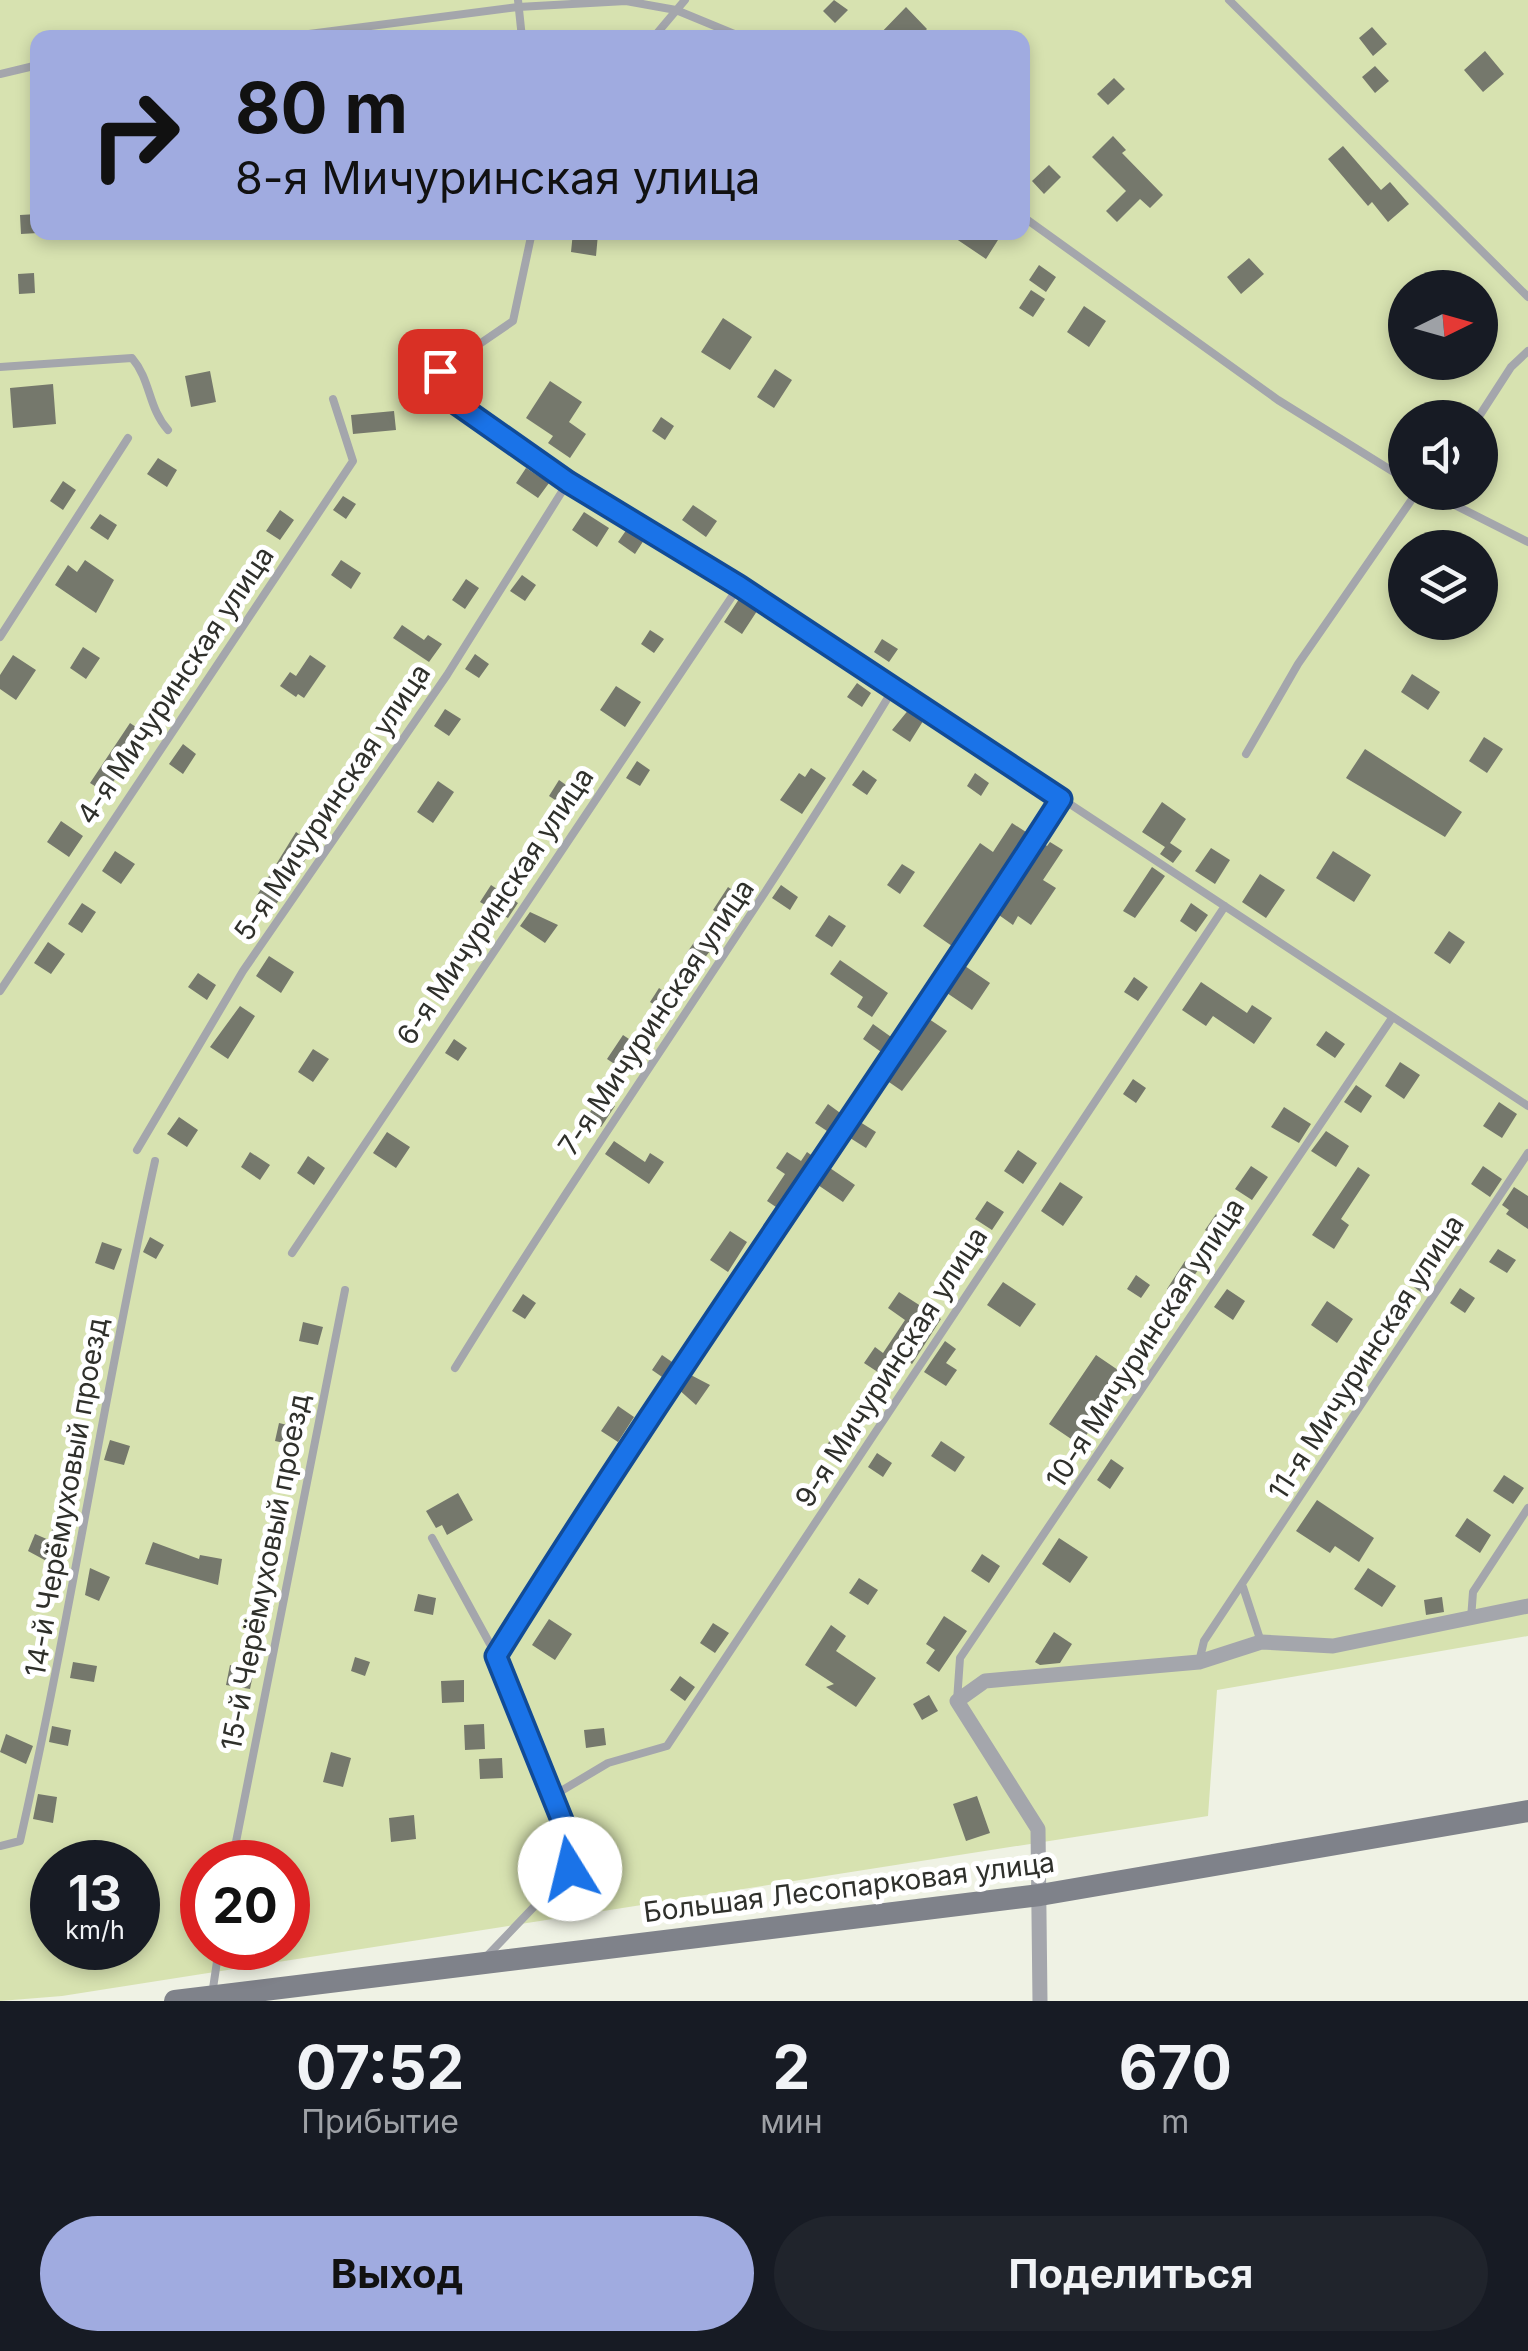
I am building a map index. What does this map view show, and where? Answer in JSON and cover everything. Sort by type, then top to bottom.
[{"type":"main road","name":"Большая Лесопарковая улица","points":[[175,2001],[1040,1895],[1528,1811]]},
{"type":"street","points":[[1040,2001],[1038,1829],[957,1701],[985,1682],[1198,1662],[1261,1642],[1333,1646],[1528,1606]]},
{"type":"lane","points":[[660,30],[685,0]]},
{"type":"lane","points":[[1229,0],[1528,297]]},
{"type":"lane","points":[[334,30],[518,4],[626,1],[676,10],[725,30]]},
{"type":"lane","points":[[518,4],[521,30]]},
{"type":"lane","points":[[0,74],[30,67]]},
{"type":"lane","points":[[1030,222],[1278,400],[1388,468]]},
{"type":"lane","points":[[530,240],[513,321],[440,371],[440,392],[568,482],[739,586],[892,691],[1528,1106]]},
{"type":"lane","points":[[1489,400],[1511,366],[1528,350]]},
{"type":"lane","points":[[0,367],[132,358],[144,371],[154,415],[168,430]]},
{"type":"lane","name":"4-я Мичуринская улица","points":[[0,990],[354,461],[332,398]]},
{"type":"lane","points":[[0,637],[128,438]]},
{"type":"lane","name":"5-я Мичуринская улица","points":[[137,1150],[243,971],[447,676],[568,482]]},
{"type":"lane","points":[[1246,754],[1298,664],[1405,510]]},
{"type":"lane","points":[[1465,510],[1528,542]]},
{"type":"lane","name":"6-я Мичуринская улица","points":[[292,1253],[739,586]]},
{"type":"lane","name":"7-я Мичуринская улица","points":[[456,1368],[605,1131],[801,842],[892,691]]},
{"type":"lane","points":[[496,1656],[613,1470],[952,970],[1061,799]]},
{"type":"lane","name":"9-я Мичуринская улица","points":[[551,1797],[608,1763],[667,1746],[1225,906]]},
{"type":"lane","name":"10-я Мичуринская улица","points":[[957,1701],[960,1658],[1348,1076],[1392,1018]]},
{"type":"lane","name":"11-я Мичуринская улица","points":[[1198,1662],[1204,1641],[1528,1153]]},
{"type":"lane","name":"14-й Черёмуховый проезд","points":[[0,1846],[20,1842],[56,1682],[110,1362],[154,1161]]},
{"type":"lane","name":"15-й Черёмуховый проезд","points":[[236,1840],[346,1290]]},
{"type":"lane","points":[[1472,1619],[1474,1592],[1528,1508]]},
{"type":"lane","points":[[432,1538],[496,1656],[572,1845],[570,1869],[482,1962]]},
{"type":"lane","points":[[1243,1586],[1261,1642]]},
{"type":"lane","points":[[212,1995],[216,1970]]},
{"type":"green space","points":[[0,0],[1528,0],[1528,1636],[1217,1690],[1208,1816],[310,1957],[310,1840],[180,1840],[180,1970],[228,1970],[62,1996],[0,2001]]},
{"type":"building","points":[[834,0],[848,10],[835,23],[823,11]]},
{"type":"building","points":[[906,7],[927,29],[926,30],[884,30]]},
{"type":"building","points":[[1372,27],[1387,44],[1373,56],[1359,38]]},
{"type":"building","points":[[1485,51],[1504,74],[1483,92],[1464,70]]},
{"type":"building","points":[[1375,66],[1389,81],[1375,93],[1362,77]]},
{"type":"building","points":[[1114,78],[1125,89],[1108,105],[1097,94]]},
{"type":"building","points":[[1113,136],[1126,150],[1122,153],[1163,195],[1150,208],[1140,199],[1117,222],[1106,211],[1126,191],[1092,157]]},
{"type":"building","points":[[1343,146],[1381,190],[1390,182],[1409,204],[1388,222],[1372,202],[1368,206],[1328,159]]},
{"type":"building","points":[[1049,165],[1061,177],[1044,194],[1032,181]]},
{"type":"building","points":[[30,214],[30,233],[21,234],[20,215]]},
{"type":"building","points":[[572,240],[597,240],[596,256],[571,252]]},
{"type":"building","points":[[958,240],[998,240],[986,259]]},
{"type":"building","points":[[1249,258],[1264,274],[1241,294],[1227,277]]},
{"type":"building","points":[[1039,265],[1056,277],[1046,292],[1029,280]]},
{"type":"building","points":[[34,273],[35,293],[19,294],[18,274]]},
{"type":"building","points":[[1031,290],[1045,299],[1033,317],[1019,308]]},
{"type":"building","points":[[1084,306],[1106,321],[1089,347],[1067,332]]},
{"type":"building","points":[[723,318],[752,337],[730,370],[701,352]]},
{"type":"building","points":[[775,369],[792,380],[774,408],[757,397]]},
{"type":"building","points":[[210,371],[216,402],[191,407],[185,376]]},
{"type":"building","points":[[550,381],[582,402],[569,422],[586,434],[570,458],[548,443],[553,436],[526,418]]},
{"type":"building","points":[[53,384],[56,424],[13,428],[10,388]]},
{"type":"building","points":[[394,411],[396,430],[353,434],[351,415]]},
{"type":"building","points":[[661,417],[674,426],[665,440],[652,431]]},
{"type":"building","points":[[158,458],[177,470],[167,487],[147,474]]},
{"type":"building","points":[[526,468],[549,483],[538,498],[516,483]]},
{"type":"building","points":[[63,481],[76,490],[63,510],[50,501]]},
{"type":"building","points":[[343,496],[356,504],[346,519],[333,510]]},
{"type":"building","points":[[693,505],[717,521],[706,537],[682,520]]},
{"type":"building","points":[[280,510],[294,520],[280,540],[266,531]]},
{"type":"building","points":[[584,512],[609,528],[597,547],[572,530]]},
{"type":"building","points":[[100,514],[117,525],[108,540],[90,528]]},
{"type":"building","points":[[627,529],[644,540],[635,554],[618,542]]},
{"type":"building","points":[[85,560],[114,580],[96,613],[55,585],[68,565],[77,572]]},
{"type":"building","points":[[341,560],[361,573],[351,589],[331,575]]},
{"type":"building","points":[[522,575],[536,585],[525,601],[510,591]]},
{"type":"building","points":[[466,579],[479,588],[465,609],[452,600]]},
{"type":"building","points":[[741,596],[759,608],[742,634],[724,622]]},
{"type":"building","points":[[402,625],[424,640],[428,635],[442,644],[429,662],[393,638]]},
{"type":"building","points":[[650,630],[664,639],[654,653],[641,644]]},
{"type":"building","points":[[882,639],[898,649],[889,662],[874,652]]},
{"type":"building","points":[[83,647],[100,658],[86,679],[70,668]]},
{"type":"building","points":[[475,654],[489,664],[479,678],[465,669]]},
{"type":"building","points":[[13,655],[36,670],[16,700],[0,689],[0,675]]},
{"type":"building","points":[[310,655],[326,666],[304,698],[298,694],[296,697],[280,686],[290,672],[296,676]]},
{"type":"building","points":[[1412,674],[1440,692],[1428,710],[1401,692]]},
{"type":"building","points":[[857,683],[871,693],[862,707],[847,697]]},
{"type":"building","points":[[616,686],[641,702],[625,727],[600,710]]},
{"type":"building","points":[[910,708],[925,718],[910,742],[892,730]]},
{"type":"building","points":[[445,709],[461,719],[449,736],[434,726]]},
{"type":"building","points":[[130,723],[145,733],[106,793],[90,783]]},
{"type":"building","points":[[1484,737],[1503,749],[1487,773],[1469,761]]},
{"type":"building","points":[[183,744],[196,754],[183,774],[169,764]]},
{"type":"building","points":[[1365,749],[1462,812],[1445,837],[1346,778]]},
{"type":"building","points":[[637,761],[650,770],[640,786],[626,778]]},
{"type":"building","points":[[811,768],[826,778],[802,814],[780,800],[799,773],[805,777]]},
{"type":"building","points":[[863,770],[877,780],[867,795],[852,785]]},
{"type":"building","points":[[975,773],[989,783],[981,796],[967,786]]},
{"type":"building","points":[[559,780],[576,792],[566,807],[549,796]]},
{"type":"building","points":[[438,781],[454,792],[433,823],[417,812]]},
{"type":"building","points":[[1162,802],[1186,819],[1170,843],[1182,851],[1173,863],[1160,854],[1165,847],[1142,832]]},
{"type":"building","points":[[61,821],[83,836],[69,857],[47,842]]},
{"type":"building","points":[[1012,823],[1029,834],[952,946],[923,926],[980,843],[993,852]]},
{"type":"building","points":[[296,832],[315,845],[273,909],[256,897]]},
{"type":"building","points":[[1042,842],[1063,850],[1043,880],[1056,888],[1031,925],[1018,916],[1013,925],[996,913]]},
{"type":"building","points":[[1211,848],[1230,860],[1215,884],[1195,871]]},
{"type":"building","points":[[115,851],[135,864],[121,884],[102,871]]},
{"type":"building","points":[[1333,851],[1371,875],[1354,902],[1316,878]]},
{"type":"building","points":[[902,864],[915,872],[900,894],[887,885]]},
{"type":"building","points":[[1152,867],[1165,876],[1135,918],[1123,911]]},
{"type":"building","points":[[1260,874],[1285,890],[1266,918],[1242,902]]},
{"type":"building","points":[[491,885],[518,903],[508,918],[480,902]]},
{"type":"building","points":[[781,885],[798,897],[790,910],[772,898]]},
{"type":"building","points":[[728,887],[744,898],[728,920],[713,910]]},
{"type":"building","points":[[82,903],[96,912],[82,933],[68,924]]},
{"type":"building","points":[[1191,903],[1208,915],[1196,932],[1180,921]]},
{"type":"building","points":[[530,912],[558,925],[545,943],[520,926]]},
{"type":"building","points":[[829,915],[846,926],[832,947],[815,936]]},
{"type":"building","points":[[1449,931],[1465,942],[1450,964],[1434,953]]},
{"type":"building","points":[[695,941],[710,951],[700,964],[686,954]]},
{"type":"building","points":[[48,942],[65,954],[51,974],[34,963]]},
{"type":"building","points":[[269,956],[294,972],[281,993],[256,976]]},
{"type":"building","points":[[840,960],[888,993],[872,1017],[857,1007],[863,997],[830,974]]},
{"type":"building","points":[[962,964],[990,983],[972,1010],[944,991]]},
{"type":"building","points":[[198,973],[216,985],[207,1000],[188,987]]},
{"type":"building","points":[[1134,977],[1148,987],[1138,1001],[1124,992]]},
{"type":"building","points":[[1201,982],[1247,1013],[1252,1005],[1272,1018],[1254,1044],[1213,1016],[1206,1026],[1182,1010]]},
{"type":"building","points":[[659,988],[676,1000],[667,1013],[650,1002]]},
{"type":"building","points":[[240,1006],[255,1016],[228,1059],[210,1047]]},
{"type":"building","points":[[929,1019],[947,1031],[902,1091],[886,1080]]},
{"type":"building","points":[[873,1024],[894,1039],[884,1054],[863,1039]]},
{"type":"building","points":[[1326,1031],[1345,1044],[1335,1058],[1316,1045]]},
{"type":"building","points":[[623,1035],[644,1049],[628,1073],[607,1059]]},
{"type":"building","points":[[454,1039],[467,1048],[458,1061],[445,1053]]},
{"type":"building","points":[[313,1049],[329,1059],[313,1082],[298,1072]]},
{"type":"building","points":[[1400,1062],[1420,1075],[1404,1099],[1385,1086]]},
{"type":"building","points":[[1133,1079],[1146,1088],[1136,1103],[1123,1094]]},
{"type":"building","points":[[1356,1085],[1372,1096],[1361,1113],[1344,1102]]},
{"type":"building","points":[[601,1096],[615,1106],[601,1127],[586,1118]]},
{"type":"building","points":[[1499,1102],[1517,1114],[1502,1138],[1483,1126]]},
{"type":"building","points":[[828,1104],[843,1115],[830,1133],[815,1123]]},
{"type":"building","points":[[1284,1107],[1311,1124],[1299,1143],[1271,1127]]},
{"type":"building","points":[[179,1117],[198,1130],[187,1147],[167,1134]]},
{"type":"building","points":[[860,1122],[876,1132],[866,1148],[847,1136]]},
{"type":"building","points":[[1326,1131],[1349,1146],[1336,1167],[1311,1151]]},
{"type":"building","points":[[387,1132],[410,1147],[396,1168],[373,1153]]},
{"type":"building","points":[[614,1141],[645,1162],[650,1153],[664,1162],[649,1184],[605,1154]]},
{"type":"building","points":[[1018,1150],[1037,1163],[1023,1184],[1004,1171]]},
{"type":"building","points":[[250,1152],[270,1165],[260,1180],[241,1167]]},
{"type":"building","points":[[787,1152],[801,1161],[807,1152],[814,1157],[779,1209],[767,1201],[785,1174],[776,1168]]},
{"type":"building","points":[[308,1156],[325,1168],[314,1185],[297,1173]]},
{"type":"building","points":[[827,1166],[855,1185],[843,1202],[815,1183]]},
{"type":"building","points":[[1251,1166],[1268,1177],[1252,1200],[1235,1189]]},
{"type":"building","points":[[1483,1166],[1502,1179],[1490,1197],[1471,1184]]},
{"type":"building","points":[[1358,1167],[1370,1175],[1341,1219],[1349,1225],[1334,1249],[1312,1235]]},
{"type":"building","points":[[1060,1182],[1083,1197],[1063,1226],[1041,1211]]},
{"type":"building","points":[[1514,1187],[1528,1196],[1528,1229],[1506,1214],[1509,1210],[1502,1205]]},
{"type":"building","points":[[987,1201],[1004,1212],[992,1230],[975,1219]]},
{"type":"building","points":[[1216,1214],[1235,1227],[1224,1243],[1205,1230]]},
{"type":"building","points":[[730,1231],[747,1242],[728,1272],[710,1260]]},
{"type":"building","points":[[150,1237],[164,1245],[156,1259],[143,1252]]},
{"type":"building","points":[[102,1242],[122,1249],[114,1270],[95,1263]]},
{"type":"building","points":[[1498,1249],[1516,1260],[1507,1273],[1489,1262]]},
{"type":"building","points":[[955,1255],[970,1265],[955,1288],[939,1278]]},
{"type":"building","points":[[1185,1261],[1198,1270],[1179,1298],[1167,1289]]},
{"type":"building","points":[[1419,1264],[1434,1275],[1422,1293],[1407,1282]]},
{"type":"building","points":[[1136,1275],[1150,1285],[1141,1298],[1127,1289]]},
{"type":"building","points":[[1003,1282],[1036,1304],[1020,1327],[987,1305]]},
{"type":"building","points":[[1460,1288],[1475,1298],[1465,1313],[1450,1303]]},
{"type":"building","points":[[1227,1289],[1245,1301],[1233,1320],[1214,1307]]},
{"type":"building","points":[[899,1292],[941,1319],[912,1364],[908,1361],[893,1382],[864,1363],[875,1347],[883,1353],[905,1320],[888,1308]]},
{"type":"building","points":[[523,1294],[536,1303],[525,1319],[512,1311]]},
{"type":"building","points":[[1327,1301],[1353,1319],[1337,1343],[1311,1325]]},
{"type":"building","points":[[303,1322],[323,1327],[318,1345],[299,1341]]},
{"type":"building","points":[[945,1341],[956,1349],[946,1363],[957,1370],[946,1386],[924,1372]]},
{"type":"building","points":[[662,1355],[675,1364],[665,1379],[652,1370]]},
{"type":"building","points":[[1096,1355],[1118,1370],[1088,1414],[1096,1420],[1080,1445],[1049,1424]]},
{"type":"building","points":[[687,1373],[710,1385],[696,1405],[677,1388]]},
{"type":"building","points":[[79,1388],[96,1394],[90,1410],[73,1404]]},
{"type":"building","points":[[618,1406],[634,1417],[618,1442],[601,1431]]},
{"type":"building","points":[[279,1423],[296,1427],[293,1445],[275,1441]]},
{"type":"building","points":[[835,1432],[855,1445],[841,1466],[822,1453]]},
{"type":"building","points":[[110,1440],[130,1446],[124,1465],[104,1460]]},
{"type":"building","points":[[941,1441],[965,1457],[955,1472],[931,1456]]},
{"type":"building","points":[[877,1453],[892,1463],[883,1477],[868,1467]]},
{"type":"building","points":[[1111,1459],[1124,1468],[1110,1489],[1097,1480]]},
{"type":"building","points":[[1504,1475],[1524,1488],[1513,1504],[1493,1491]]},
{"type":"building","points":[[458,1493],[473,1520],[447,1535],[442,1525],[436,1528],[426,1511]]},
{"type":"building","points":[[1317,1500],[1374,1538],[1359,1562],[1335,1546],[1330,1553],[1296,1531]]},
{"type":"building","points":[[56,1516],[72,1521],[52,1564],[28,1551],[35,1534],[49,1540]]},
{"type":"building","points":[[1467,1518],[1491,1535],[1480,1553],[1455,1536]]},
{"type":"building","points":[[1059,1538],[1088,1557],[1070,1583],[1042,1564]]},
{"type":"building","points":[[153,1542],[199,1559],[200,1555],[222,1559],[218,1585],[145,1564]]},
{"type":"building","points":[[982,1554],[1000,1566],[989,1583],[971,1571]]},
{"type":"building","points":[[90,1568],[110,1577],[99,1601],[85,1595]]},
{"type":"building","points":[[1368,1568],[1396,1586],[1382,1607],[1354,1589]]},
{"type":"building","points":[[859,1578],[878,1590],[868,1605],[849,1593]]},
{"type":"building","points":[[418,1594],[436,1598],[433,1615],[414,1611]]},
{"type":"building","points":[[1442,1597],[1444,1612],[1426,1615],[1424,1600]]},
{"type":"building","points":[[944,1616],[967,1631],[939,1672],[926,1663],[935,1650],[926,1644]]},
{"type":"building","points":[[549,1619],[572,1634],[555,1660],[532,1645]]},
{"type":"building","points":[[713,1623],[729,1633],[715,1653],[700,1643]]},
{"type":"building","points":[[831,1625],[846,1636],[836,1651],[876,1678],[856,1707],[826,1687],[834,1684],[805,1665]]},
{"type":"building","points":[[1054,1632],[1072,1644],[1060,1663],[1040,1665],[1035,1662]]},
{"type":"building","points":[[355,1657],[370,1662],[365,1676],[351,1671]]},
{"type":"building","points":[[73,1662],[97,1666],[94,1682],[70,1678]]},
{"type":"building","points":[[230,1665],[254,1670],[250,1689],[226,1685]]},
{"type":"building","points":[[680,1676],[695,1687],[685,1701],[670,1690]]},
{"type":"building","points":[[464,1680],[464,1702],[442,1703],[441,1681]]},
{"type":"building","points":[[929,1695],[938,1711],[922,1720],[913,1704]]},
{"type":"building","points":[[484,1724],[485,1749],[465,1750],[464,1725]]},
{"type":"building","points":[[52,1726],[71,1730],[68,1746],[49,1742]]},
{"type":"building","points":[[604,1728],[606,1745],[586,1748],[584,1730]]},
{"type":"building","points":[[6,1734],[33,1746],[26,1764],[0,1752]]},
{"type":"building","points":[[331,1752],[351,1758],[343,1787],[323,1782]]},
{"type":"building","points":[[502,1758],[503,1778],[480,1779],[479,1759]]},
{"type":"building","points":[[38,1794],[57,1797],[53,1823],[33,1819]]},
{"type":"building","points":[[977,1796],[990,1833],[966,1841],[953,1804]]},
{"type":"building","points":[[414,1815],[416,1839],[391,1842],[389,1818]]},
{"type":"route","points":[[440,371],[440,392],[568,482],[739,586],[892,691],[1061,799],[952,970],[613,1470],[496,1656],[520,1725],[572,1845],[570,1869]]}]
